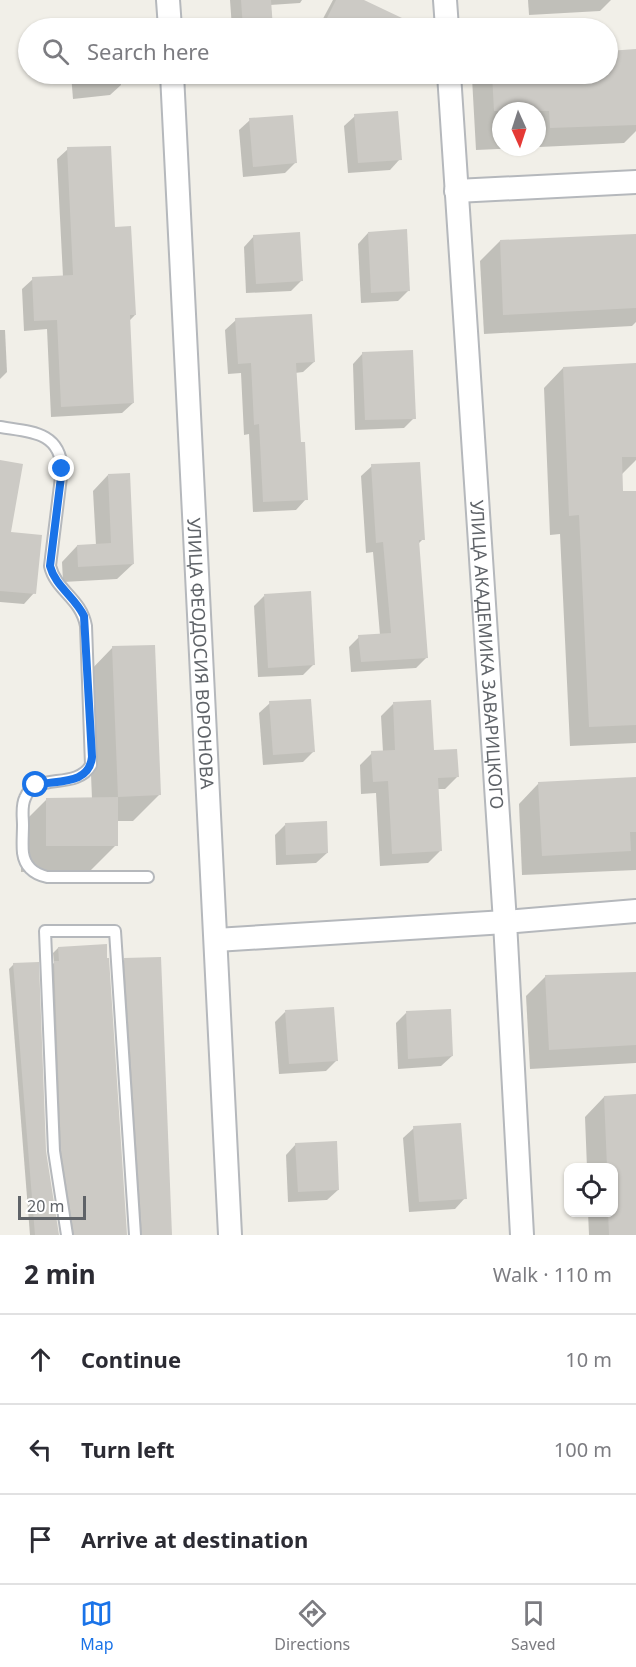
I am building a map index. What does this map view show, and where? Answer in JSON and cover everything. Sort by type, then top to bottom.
[{"type":"street","points":[[168,0],[169,18]]},
{"type":"street","points":[[445,0],[446,18]]},
{"type":"street","name":"УЛИЦА ФЕОДОСИЯ ВОРОНОВА","points":[[173,84],[230,1235]]},
{"type":"street","name":"УЛИЦА АКАДЕМИКА ЗАВАРИЦКОГО","points":[[450,84],[505,922],[522,1235]]},
{"type":"street","points":[[456,191],[636,182]]},
{"type":"street","points":[[216,940],[505,922],[636,910]]},
{"type":"lane","points":[[0,427],[47,438],[56,446],[61,456],[62,469],[50,566],[55,579],[80,607],[86,626],[91,765],[80,777],[36,785],[29,790],[24,798],[23,807],[25,862],[30,870],[47,877],[148,877]]},
{"type":"lane","points":[[67,1235],[54,1151],[45,932],[115,931],[135,1235]]},
{"type":"building","points":[[241,0],[271,0],[272,18],[242,18]]},
{"type":"building","points":[[336,0],[364,0],[402,18],[327,18]]},
{"type":"building","points":[[636,49],[636,125],[550,128],[546,102],[494,102],[493,84],[618,84],[618,50]]},
{"type":"building","points":[[398,111],[402,160],[358,163],[354,114]]},
{"type":"building","points":[[293,115],[297,163],[253,167],[249,118]]},
{"type":"building","points":[[111,146],[115,227],[131,226],[136,315],[130,315],[134,403],[61,407],[57,320],[34,321],[32,277],[73,275],[67,147]]},
{"type":"building","points":[[407,229],[410,291],[371,293],[368,232]]},
{"type":"building","points":[[300,232],[303,281],[256,284],[253,235]]},
{"type":"building","points":[[636,234],[636,308],[503,315],[500,240]]},
{"type":"building","points":[[312,314],[315,362],[296,363],[301,442],[305,442],[308,500],[263,502],[259,424],[254,425],[251,363],[238,364],[235,318]]},
{"type":"building","points":[[413,350],[416,419],[365,420],[362,352]]},
{"type":"building","points":[[636,363],[636,457],[622,457],[623,491],[636,491],[636,725],[589,727],[579,515],[569,516],[563,367]]},
{"type":"building","points":[[0,460],[23,464],[11,532],[42,535],[36,594],[0,591]]},
{"type":"building","points":[[420,462],[425,540],[419,540],[428,658],[361,662],[358,635],[391,633],[383,542],[376,543],[371,464]]},
{"type":"building","points":[[130,473],[134,564],[78,567],[77,545],[111,543],[108,474]]},
{"type":"building","points":[[311,591],[315,665],[268,668],[264,594]]},
{"type":"building","points":[[155,645],[161,795],[118,797],[112,646]]},
{"type":"building","points":[[311,699],[315,752],[273,755],[269,701]]},
{"type":"building","points":[[431,700],[434,750],[457,749],[459,777],[438,778],[442,851],[392,854],[388,781],[373,782],[371,751],[395,750],[393,702]]},
{"type":"building","points":[[636,777],[636,832],[630,832],[631,851],[542,856],[538,782]]},
{"type":"building","points":[[118,797],[118,846],[46,846],[46,798]]},
{"type":"building","points":[[327,821],[328,853],[286,855],[285,823]]},
{"type":"building","points":[[107,944],[127,1235],[74,1235],[61,1150],[54,961],[59,961],[58,947]]},
{"type":"building","points":[[161,957],[172,1235],[142,1235],[124,958]]},
{"type":"building","points":[[39,962],[46,1151],[59,1235],[35,1235],[13,963]]},
{"type":"building","points":[[636,972],[636,1045],[549,1050],[545,975]]},
{"type":"building","points":[[334,1007],[338,1061],[289,1064],[285,1010]]},
{"type":"building","points":[[451,1009],[453,1056],[408,1059],[406,1011]]},
{"type":"building","points":[[636,1094],[636,1235],[609,1235],[608,1217],[618,1217],[618,1163],[607,1163],[604,1096]]},
{"type":"building","points":[[461,1123],[467,1199],[419,1202],[413,1126]]},
{"type":"building","points":[[337,1141],[339,1190],[298,1192],[295,1143]]},
{"type":"route","points":[[36,785],[80,777],[87,772],[92,757],[84,616],[80,607],[55,579],[50,566],[62,469]]}]
